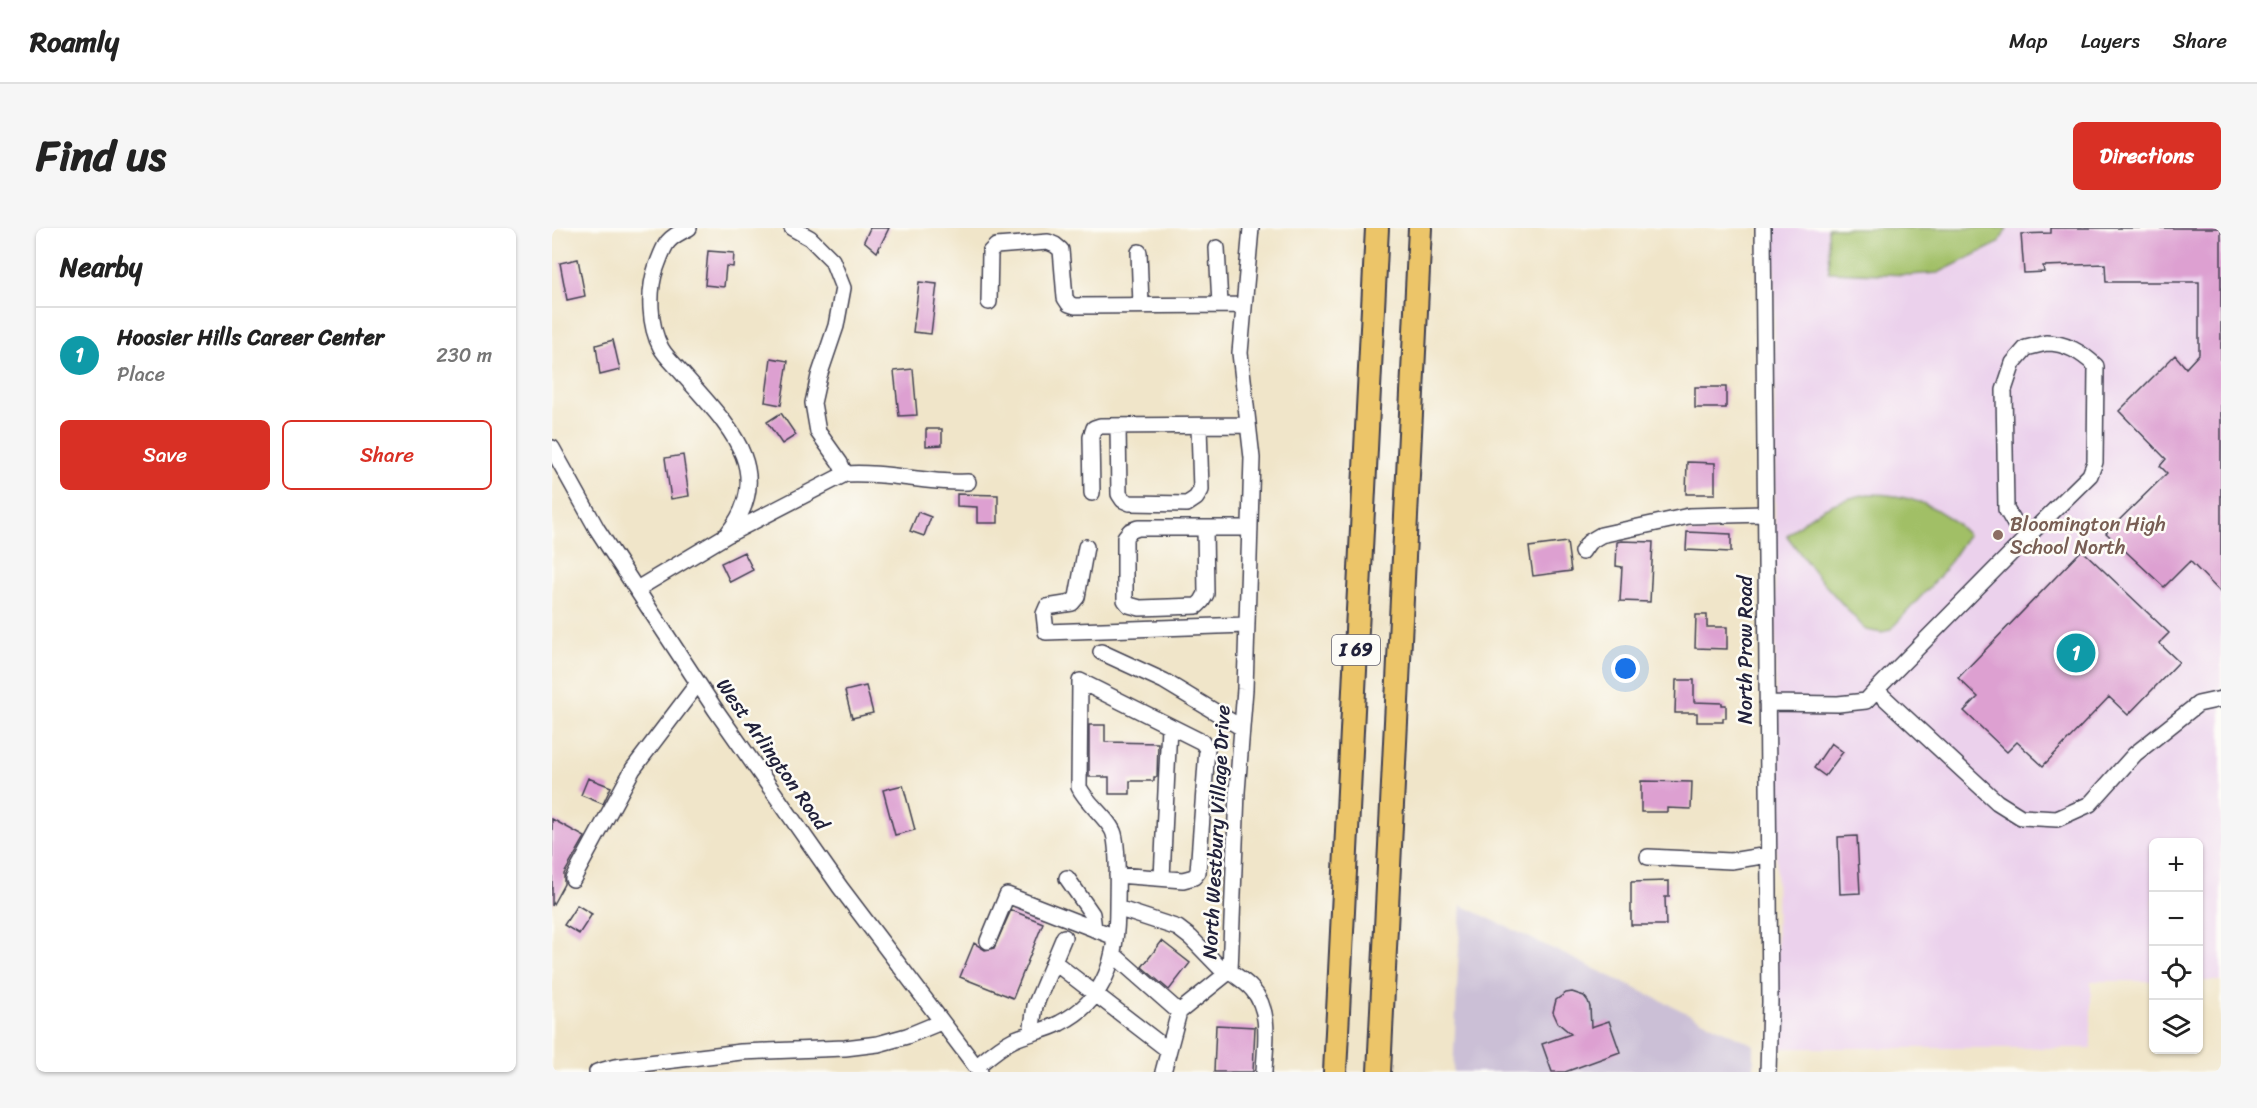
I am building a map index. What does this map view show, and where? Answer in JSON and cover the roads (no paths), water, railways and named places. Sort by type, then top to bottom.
[{"type":"highway","name":"I 69","points":[[1335,1072],[1377,228]]},
{"type":"highway","name":"I 69","points":[[1379,1072],[1420,228]]},
{"type":"street","points":[[689,228],[671,236],[664,247],[653,277],[652,315],[661,349],[738,441],[746,459],[749,470],[748,497],[741,514],[727,535]]},
{"type":"street","points":[[792,228],[810,238],[832,260],[843,288],[836,326],[819,376],[813,403],[818,432],[840,463],[844,474]]},
{"type":"street","name":"North Westbury Village Drive","points":[[1179,1012],[1228,973],[1242,728],[1252,458],[1240,353],[1251,228]]},
{"type":"street","name":"North Prow Road","points":[[1762,228],[1770,1002],[1768,1072]]},
{"type":"street","points":[[989,302],[990,252],[993,248],[1048,242],[1060,250],[1065,298],[1069,304],[1074,306],[1244,304]]},
{"type":"street","points":[[1217,248],[1220,304]]},
{"type":"street","points":[[1139,252],[1141,305]]},
{"type":"street","points":[[1767,703],[1866,701],[2090,475],[2095,462],[2096,366],[2087,357],[2060,343],[2046,343],[2026,348],[2013,363],[2004,390],[2006,509],[2016,526],[2030,534]]},
{"type":"street","points":[[1092,493],[1091,437],[1094,428],[1100,426],[1248,425]]},
{"type":"street","points":[[1118,426],[1119,494],[1123,500],[1130,503],[1187,504],[1196,498],[1201,490],[1199,426]]},
{"type":"street","name":"West Arlington Road","points":[[552,448],[597,529],[698,683],[840,887],[978,1070]]},
{"type":"street","points":[[637,589],[727,535],[844,474],[865,472],[922,480],[968,482]]},
{"type":"street","points":[[1582,552],[1589,542],[1601,535],[1689,516],[1765,514]]},
{"type":"street","points":[[1205,528],[1206,594],[1202,601],[1197,606],[1140,608],[1129,605],[1125,600],[1125,537],[1130,531],[1138,528],[1205,528],[1249,528]]},
{"type":"street","points":[[1086,547],[1077,597],[1072,603],[1047,607],[1044,614],[1046,632],[1246,626]]},
{"type":"street","points":[[1163,607],[1164,628]]},
{"type":"street","points":[[1101,652],[1164,681],[1242,728]]},
{"type":"street","points":[[978,1070],[1002,1046],[1060,1023],[1074,1014],[1097,994],[1113,954],[1117,908],[1114,834],[1083,796],[1079,787],[1080,681],[1202,742],[1207,748],[1198,872],[1194,877],[1183,880],[1117,875]]},
{"type":"street","points":[[573,879],[633,769],[698,683]]},
{"type":"street","points":[[1876,690],[1997,802],[2021,817],[2057,819],[2090,804],[2135,754],[2198,704],[2221,699]]},
{"type":"street","points":[[1162,878],[1169,726]]},
{"type":"street","points":[[1648,857],[1731,861],[1768,855]]},
{"type":"street","points":[[1067,878],[1092,914],[1094,929]]},
{"type":"street","points":[[988,941],[1007,896],[1115,937]]},
{"type":"street","points":[[1117,908],[1178,928],[1228,973],[1253,989],[1261,1002],[1266,1030],[1264,1072]]},
{"type":"street","points":[[1031,1033],[1035,1006],[1064,937]]},
{"type":"street","points":[[1113,954],[1179,1012],[1168,1050],[1165,1071]]},
{"type":"street","points":[[1054,962],[1168,1050]]},
{"type":"street","points":[[597,1072],[615,1067],[741,1052],[845,1048],[878,1044],[907,1036],[941,1022]]},
{"type":"place","name":"Bloomington High School North","points":[[1998,535]]},
{"type":"place","name":"Hoosier Hills Career Center","points":[[2076,653]]}]
